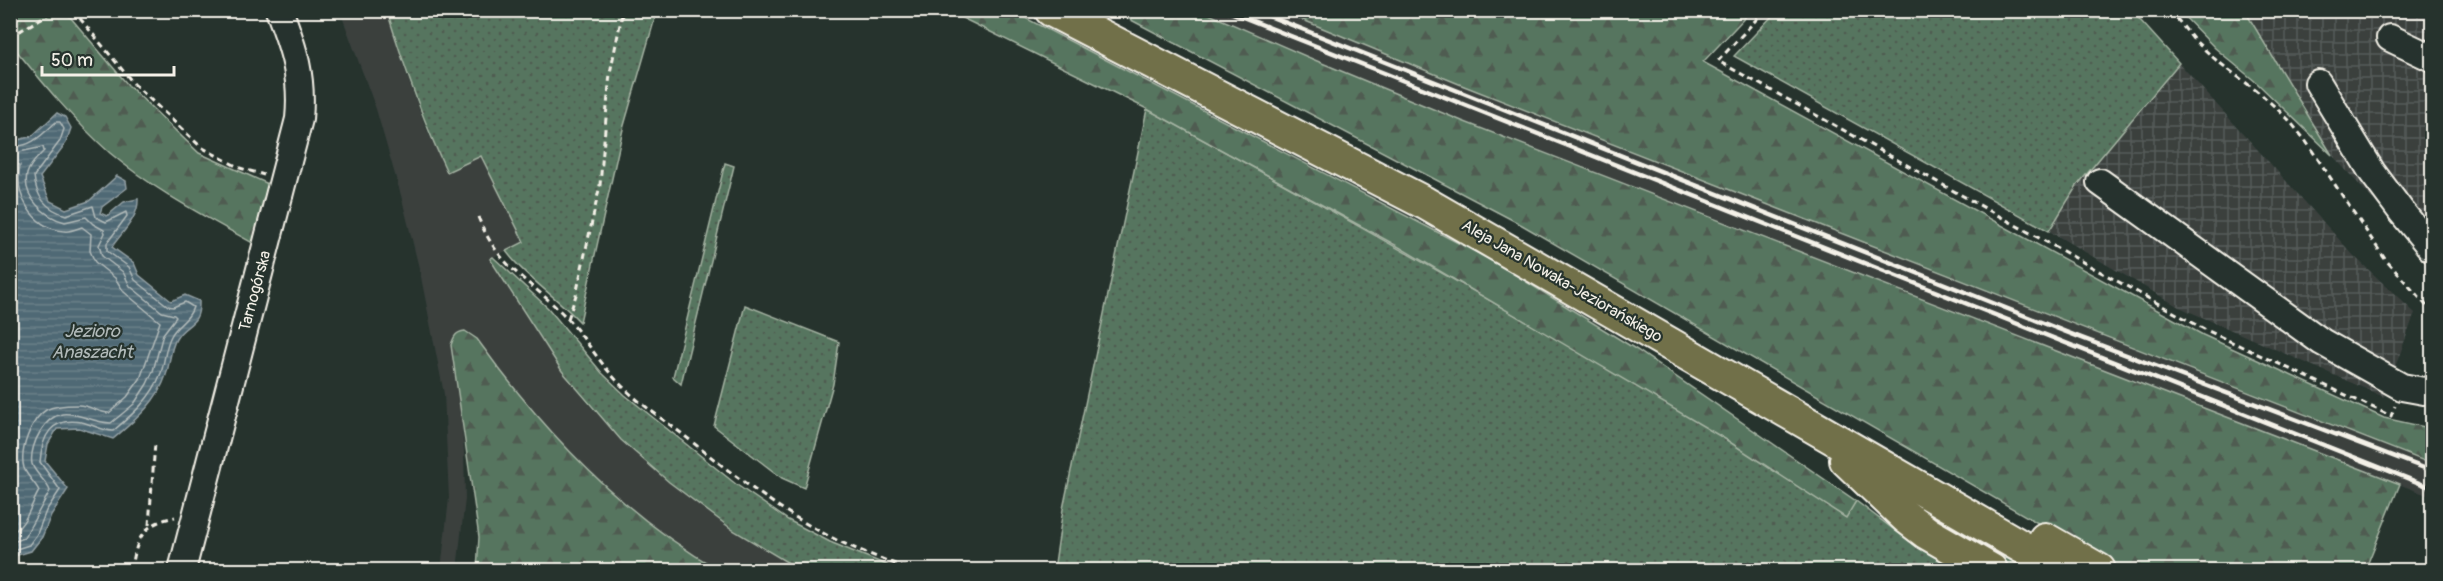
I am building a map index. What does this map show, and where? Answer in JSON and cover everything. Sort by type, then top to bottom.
[{"type":"main road","name":"Aleja Jana Nowaka-Jeziorańskiego","points":[[1051,10],[1425,203],[2062,570]]},
{"type":"main road","name":"Aleja Jana Nowaka-Jeziorańskiego","points":[[1094,10],[1432,186],[2099,570]]},
{"type":"main road","points":[[1804,420],[1906,517],[1927,533],[1991,570]]},
{"type":"street","name":"Tarnogórska","points":[[182,570],[299,118],[302,93],[293,47],[279,10]]},
{"type":"street","points":[[2390,38],[2433,58]]},
{"type":"street","points":[[2318,83],[2372,172],[2433,249]]},
{"type":"street","points":[[2100,182],[2322,342],[2402,387],[2424,392],[2433,389]]},
{"type":"path","points":[[10,37],[55,10]]},
{"type":"path","points":[[73,10],[134,84],[201,147],[240,168],[284,180]]},
{"type":"path","points":[[568,319],[576,295],[600,185],[604,160],[608,91],[623,10]]},
{"type":"path","points":[[1764,10],[1718,61],[2206,330],[2391,416],[2402,387]]},
{"type":"path","points":[[2170,10],[2193,39],[2288,118],[2385,259],[2433,312]]},
{"type":"path","points":[[478,217],[488,240],[500,257],[517,275],[568,319],[602,365],[623,387],[712,459],[781,508],[823,533],[910,570]]},
{"type":"path","points":[[149,525],[154,443]]},
{"type":"path","points":[[132,570],[141,536],[149,525],[197,512]]},
{"type":"shaded area","points":[[340,11],[387,11],[426,128],[447,172],[481,155],[524,242],[490,259],[562,371],[590,406],[622,440],[669,482],[733,530],[800,570],[719,570],[700,559],[654,527],[603,485],[531,411],[504,376],[452,354],[459,392],[465,499],[457,570],[441,570],[449,498],[444,394],[420,272],[402,199],[376,109]]},
{"type":"shaded area","points":[[1202,11],[1281,11],[1464,86],[2432,464],[2432,497],[1462,121]]},
{"type":"shaded area","points":[[2245,11],[2432,11],[2432,264],[2332,155]]},
{"type":"shaded area","points":[[2179,63],[2355,257],[2415,313],[2384,397],[2179,307],[2049,231],[2076,187]]},
{"type":"green space","points":[[2131,10],[2179,63],[2076,187],[2049,231],[1734,56],[1777,11]]},
{"type":"green space","points":[[10,11],[65,11],[128,85],[199,153],[275,187],[258,246],[163,192],[127,167],[96,140],[58,100],[11,44]]},
{"type":"green space","points":[[387,11],[657,11],[623,129],[580,322],[523,270],[506,251],[524,242],[481,156],[447,172],[414,92]]},
{"type":"green space","points":[[948,11],[1012,11],[1491,260],[1637,350],[1856,501],[1846,518],[1725,439],[1399,247],[1147,109]]},
{"type":"green space","points":[[1114,11],[1202,11],[1462,121],[2400,484],[2365,570],[2119,570],[1522,225]]},
{"type":"green space","points":[[1281,11],[1751,11],[1703,62],[2203,335],[2384,418],[2429,428],[2432,421],[2432,464],[1464,86]]},
{"type":"green space","points":[[2179,11],[2245,11],[2332,155],[2257,83],[2215,48]]},
{"type":"green space","points":[[1147,109],[1365,229],[1653,395],[1845,517],[1856,501],[1917,547],[1958,570],[1054,570],[1063,509]]},
{"type":"green space","points":[[725,163],[734,166],[681,384],[673,377]]},
{"type":"green space","points":[[493,257],[548,308],[602,373],[625,395],[737,485],[788,520],[830,542],[899,570],[800,570],[733,530],[669,482],[621,440],[562,371],[490,259]]},
{"type":"green space","points":[[745,305],[839,342],[833,384],[804,488],[782,478],[714,426]]},
{"type":"green space","points":[[465,331],[477,339],[529,406],[586,468],[649,523],[683,548],[719,570],[477,570],[479,537],[451,345],[459,332]]},
{"type":"green space","points":[[1898,493],[2041,570],[2007,570],[1949,537]]},
{"type":"water","name":"Jezioro Anaszacht","points":[[57,113],[65,117],[71,128],[66,143],[40,177],[50,201],[66,209],[89,201],[117,176],[126,181],[127,188],[102,207],[100,213],[107,216],[124,202],[138,199],[133,219],[112,247],[134,263],[139,275],[171,301],[185,295],[199,301],[199,309],[195,320],[174,343],[166,375],[157,394],[144,411],[113,439],[79,428],[57,429],[48,444],[45,461],[68,489],[51,515],[42,537],[31,551],[11,557],[11,138],[15,141],[32,136]]},
{"type":"railway","points":[[1225,10],[2432,488]]},
{"type":"railway","points":[[1254,10],[2066,332],[2432,471]]}]
